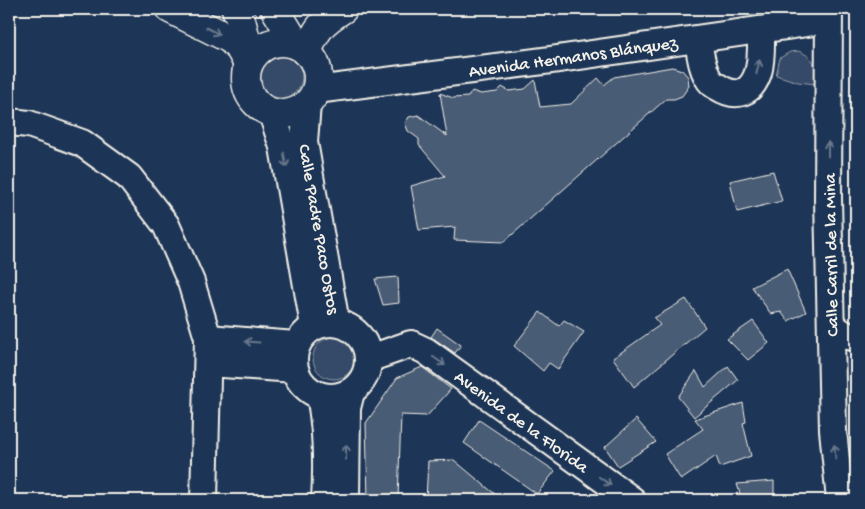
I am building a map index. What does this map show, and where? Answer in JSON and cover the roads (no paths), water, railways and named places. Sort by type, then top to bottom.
[{"type":"main road","points":[[170,9],[230,39],[250,61]]},
{"type":"main road","points":[[236,9],[241,20],[250,61]]},
{"type":"main road","points":[[275,9],[302,49],[314,62],[317,72],[312,97],[297,111],[272,114],[261,108],[252,100],[246,88],[245,76],[250,61],[264,46],[275,42],[286,42],[302,49]]},
{"type":"main road","points":[[302,49],[328,18],[343,9]]},
{"type":"street","name":"Avenida Hermanos Blánquez","points":[[312,97],[761,30],[829,14]]},
{"type":"street","name":"Calle Carril de la Mina","points":[[829,14],[828,198],[833,430],[840,500]]},
{"type":"street","points":[[698,39],[701,61],[712,83],[723,90],[736,94],[744,91],[753,83],[758,72],[761,30]]},
{"type":"street","name":"Calle Padre Paco Ostos","points":[[312,97],[304,142],[325,325]]},
{"type":"street","name":"Calle Padre Paco Ostos","points":[[272,114],[325,325]]},
{"type":"street","points":[[9,122],[29,124],[82,143],[129,177],[166,225],[191,282],[208,350],[204,500]]},
{"type":"street","points":[[832,324],[836,329],[848,336],[856,338]]},
{"type":"street","points":[[325,325],[351,328],[362,339],[368,359],[367,372],[360,383],[350,392],[336,397],[320,396],[311,392],[303,386],[298,378],[295,357],[303,334],[325,325]]},
{"type":"street","name":"Avenida de la Florida","points":[[368,359],[411,344],[426,351],[632,500]]},
{"type":"street","points":[[208,350],[295,357]]},
{"type":"street","points":[[346,500],[346,416],[350,392]]},
{"type":"street","points":[[320,396],[326,438],[325,500]]}]
